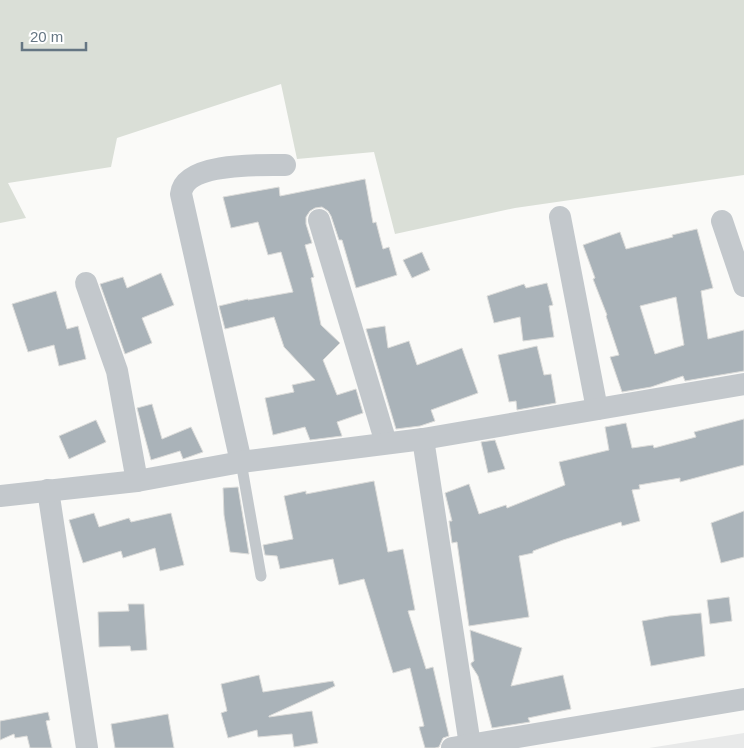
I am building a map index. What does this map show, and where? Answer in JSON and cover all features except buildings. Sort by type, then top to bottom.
[{"type":"street","points":[[241,462],[181,194],[182,187],[197,175],[222,168],[240,165],[285,165]]},
{"type":"street","points":[[560,217],[595,400]]},
{"type":"street","points":[[319,220],[386,443]]},
{"type":"street","points":[[722,221],[744,286]]},
{"type":"street","points":[[86,283],[117,371],[137,481]]},
{"type":"street","points":[[0,496],[137,481],[241,462],[423,439],[595,400],[744,384]]},
{"type":"street","points":[[423,439],[461,746],[744,699]]},
{"type":"street","points":[[48,490],[87,748]]},
{"type":"lane","points":[[241,462],[261,576]]},
{"type":"shaded area","points":[[0,0],[744,0],[744,175],[515,208],[395,234],[374,152],[297,159],[281,84],[117,138],[111,167],[8,183],[26,218],[0,223]]},
{"type":"shaded area","points":[[744,733],[744,748],[649,748]]}]
